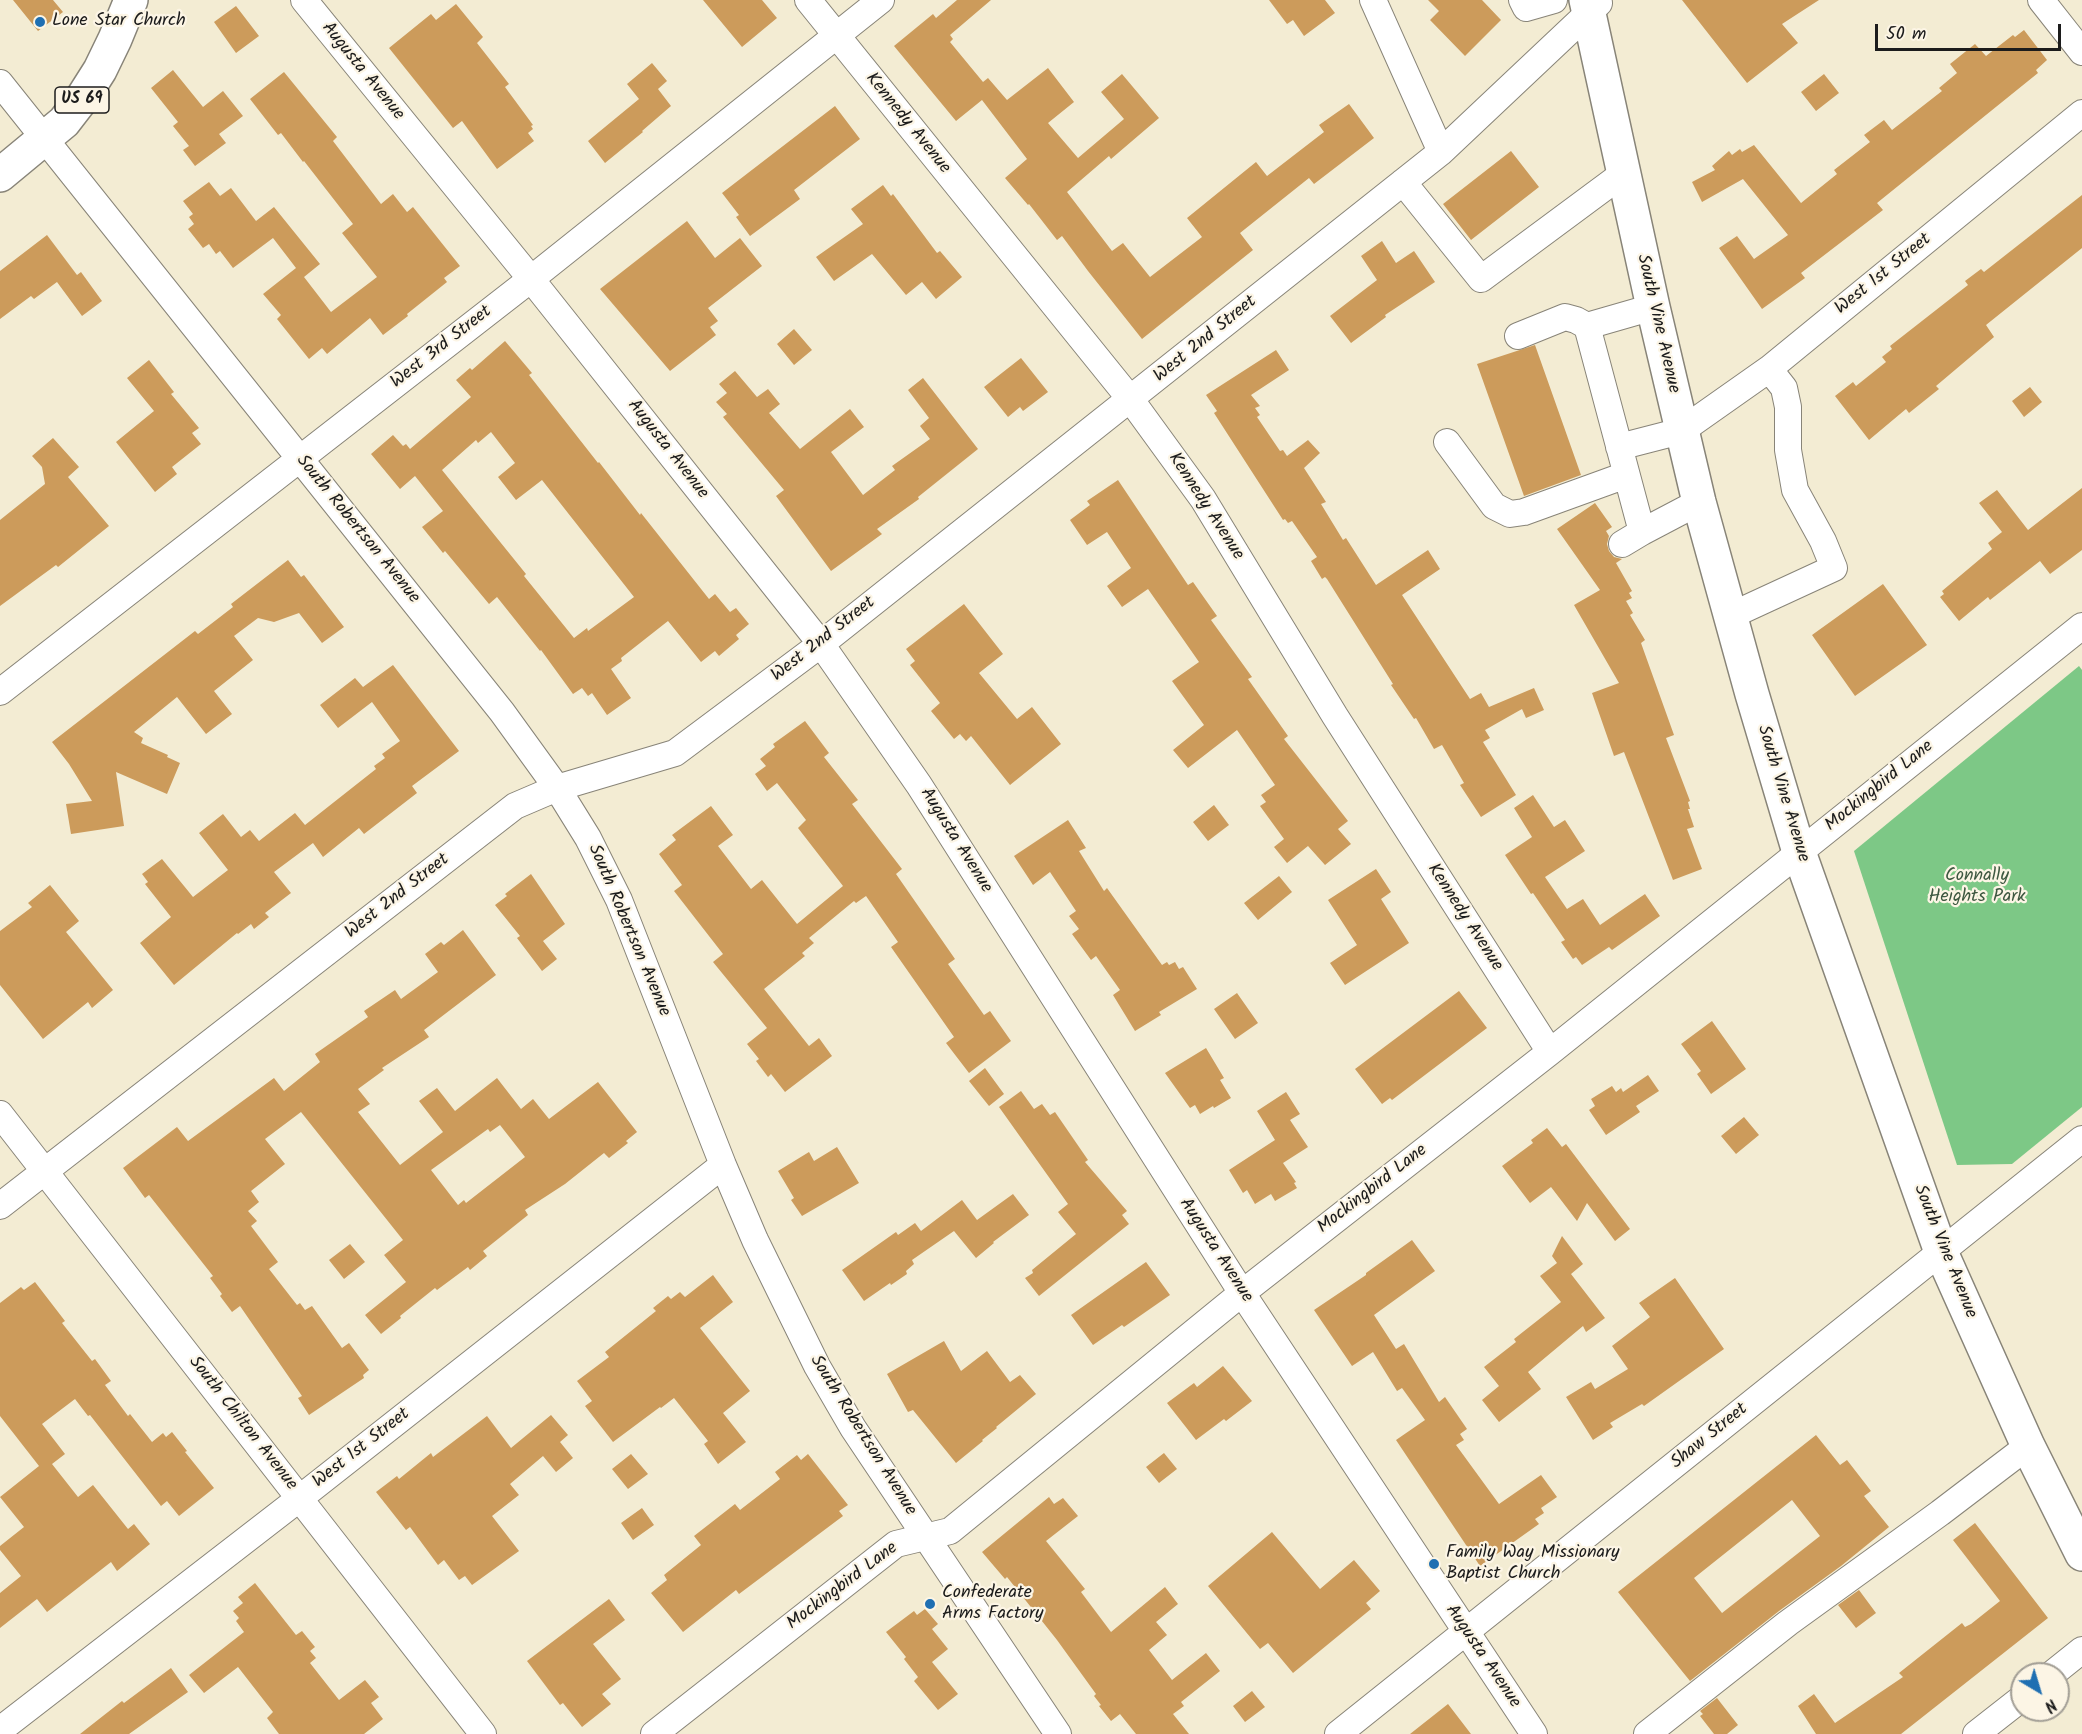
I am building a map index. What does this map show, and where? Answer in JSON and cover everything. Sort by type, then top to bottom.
[{"type":"main road","name":"US 69","points":[[0,175],[64,122],[87,90],[115,39],[131,0]]},
{"type":"main road","name":"South Vine Avenue","points":[[1592,4],[1624,173],[1681,431],[1730,616],[1799,852],[1941,1252],[2028,1446],[2082,1554]]},
{"type":"street","name":"Kennedy Avenue","points":[[808,0],[1131,400],[1203,499],[1335,716],[1550,1052]]},
{"type":"street","name":"West 3rd Street","points":[[0,692],[531,279],[881,0]]},
{"type":"street","points":[[1373,0],[1441,152]]},
{"type":"street","points":[[1522,0],[1526,8],[1554,0]]},
{"type":"street","points":[[2041,0],[2082,52]]},
{"type":"street","name":"West 2nd Street","points":[[0,1206],[515,806],[556,788],[675,753],[821,644],[1441,152],[1592,4]]},
{"type":"street","name":"Augusta Avenue","points":[[317,5],[821,644],[919,785],[1242,1293],[1534,1734]]},
{"type":"street","name":"South Robertson Avenue","points":[[0,83],[502,712],[556,788],[588,838],[619,900],[723,1165],[755,1240],[818,1366],[853,1428],[1058,1734]]},
{"type":"street","name":"West 1st Street","points":[[1681,431],[1769,369],[2082,113]]},
{"type":"street","points":[[1403,182],[1480,279],[1624,173]]},
{"type":"street","points":[[1518,336],[1565,317],[1587,326],[1653,307]]},
{"type":"street","points":[[1587,326],[1626,475],[1632,538],[1699,502]]},
{"type":"street","points":[[1730,616],[1834,568],[1823,541],[1795,490],[1788,450],[1788,407],[1784,388],[1769,369]]},
{"type":"street","points":[[1619,447],[1681,431]]},
{"type":"street","points":[[1447,441],[1494,506],[1510,514],[1524,512],[1626,475]]},
{"type":"street","name":"Mockingbird Lane","points":[[654,1734],[896,1544],[950,1531],[1242,1293],[1550,1052],[2082,626]]},
{"type":"street","name":"South Chilton Avenue","points":[[0,1114],[483,1734]]},
{"type":"street","name":"Shaw Street","points":[[1338,1734],[2082,1139]]},
{"type":"street","name":"West 1st Street","points":[[0,1730],[300,1498],[723,1165]]},
{"type":"street","points":[[1647,1734],[1788,1623],[2028,1446]]},
{"type":"street","points":[[2067,1662],[2082,1650]]},
{"type":"street","points":[[1976,1734],[2010,1707]]},
{"type":"green space","name":"Connally Heights Park","points":[[2079,666],[2082,670],[2082,1107],[2012,1164],[1957,1165],[1854,851]]},
{"type":"building","name":"Lone Star Church","points":[[13,0],[53,0],[63,12],[38,31]]},
{"type":"building","points":[[703,0],[762,0],[777,18],[742,47]]},
{"type":"building","points":[[957,0],[991,0],[950,35],[953,39],[950,42],[983,82],[988,78],[1007,100],[1048,68],[1074,102],[1048,123],[1078,158],[1124,119],[1101,92],[1122,74],[1159,118],[1111,159],[1109,156],[1067,192],[1112,251],[1123,243],[1150,277],[1202,237],[1187,218],[1256,162],[1267,176],[1324,132],[1319,125],[1349,104],[1374,138],[1314,184],[1309,178],[1240,233],[1253,250],[1142,339],[1062,236],[1057,240],[1005,178],[1027,159],[982,100],[956,121],[894,46],[933,14],[936,18]]},
{"type":"building","points":[[1269,0],[1325,0],[1335,13],[1304,36],[1293,20],[1287,24]]},
{"type":"building","points":[[1428,0],[1482,0],[1501,20],[1465,56],[1430,20],[1439,11]]},
{"type":"building","points":[[1682,0],[1819,0],[1782,24],[1798,43],[1747,83]]},
{"type":"building","points":[[456,4],[483,37],[477,43],[509,84],[505,87],[533,125],[531,126],[533,129],[528,133],[534,141],[497,169],[462,121],[453,128],[389,48],[431,14],[436,20]]},
{"type":"building","points":[[236,6],[259,36],[236,53],[214,22]]},
{"type":"building","points":[[2024,30],[2047,60],[2036,70],[2038,73],[1877,203],[1883,210],[1801,273],[1805,278],[1762,309],[1719,248],[1737,236],[1754,259],[1788,235],[1743,179],[1702,202],[1692,182],[1715,170],[1712,166],[1729,151],[1732,155],[1740,149],[1742,152],[1754,145],[1801,203],[1837,174],[1834,170],[1870,142],[1864,135],[1884,120],[1892,130],[1942,91],[1939,88],[1957,73],[1950,64],[1975,44],[1986,56],[2013,35],[2015,37]]},
{"type":"building","points":[[652,63],[667,81],[658,89],[671,106],[605,163],[588,141],[639,99],[627,84]]},
{"type":"building","points":[[173,70],[203,107],[223,91],[243,116],[219,134],[226,143],[195,166],[183,150],[189,146],[173,126],[178,122],[151,88]]},
{"type":"building","points":[[284,72],[337,137],[333,141],[381,204],[393,194],[407,212],[413,207],[460,266],[444,278],[447,282],[383,335],[370,318],[327,354],[322,348],[309,359],[277,319],[281,315],[263,294],[296,268],[273,238],[233,268],[220,251],[216,254],[209,244],[203,248],[188,229],[194,224],[189,217],[193,214],[183,201],[209,182],[220,196],[231,188],[256,221],[274,207],[320,264],[304,277],[331,312],[377,277],[342,233],[353,224],[281,133],[278,135],[250,99]]},
{"type":"building","points":[[1824,74],[1839,93],[1816,111],[1801,92]]},
{"type":"building","points":[[835,106],[860,139],[794,190],[800,199],[750,236],[736,217],[739,215],[722,193]]},
{"type":"building","points":[[1511,151],[1539,187],[1471,240],[1443,204]]},
{"type":"building","points":[[883,185],[891,196],[893,194],[937,253],[940,251],[962,277],[936,299],[922,282],[906,295],[872,254],[834,281],[816,257],[863,224],[851,209]]},
{"type":"building","points":[[2082,195],[2082,248],[1986,325],[1994,337],[1936,386],[1939,389],[1909,413],[1906,409],[1869,440],[1835,396],[1853,382],[1856,386],[1886,362],[1882,357],[1892,349],[1890,346],[1968,285],[1965,281],[1981,269],[1984,272]]},
{"type":"building","points":[[687,221],[715,258],[740,238],[762,266],[708,308],[718,321],[710,327],[716,335],[670,371],[600,289]]},
{"type":"building","points":[[47,235],[77,275],[81,272],[102,301],[82,316],[57,282],[34,299],[31,296],[0,319],[0,271]]},
{"type":"building","points":[[1382,241],[1396,263],[1414,251],[1435,282],[1385,315],[1386,317],[1351,343],[1330,316],[1377,280],[1361,256]]},
{"type":"building","points":[[794,329],[812,350],[794,365],[777,344]]},
{"type":"building","points":[[505,341],[532,373],[529,375],[598,463],[709,599],[715,594],[730,612],[736,608],[749,624],[736,635],[739,639],[719,656],[715,651],[701,662],[668,621],[621,658],[622,661],[611,669],[631,698],[607,715],[592,693],[588,696],[582,688],[573,694],[541,650],[497,597],[489,604],[422,527],[443,511],[415,476],[400,489],[371,454],[393,435],[403,446],[406,444],[410,449],[471,397],[456,380],[470,368],[472,370]],"holes":[[[491,432],[515,463],[498,477],[516,500],[542,480],[634,597],[588,631],[587,628],[574,638],[442,470],[476,440],[478,443]]]},
{"type":"building","points":[[1535,345],[1581,475],[1524,496],[1477,364]]},
{"type":"building","points":[[1276,350],[1289,370],[1251,395],[1260,406],[1255,408],[1260,415],[1257,417],[1280,451],[1283,450],[1287,456],[1308,440],[1320,453],[1304,468],[1326,502],[1321,504],[1343,540],[1346,538],[1376,585],[1428,550],[1440,569],[1402,595],[1470,699],[1481,693],[1489,707],[1534,688],[1544,710],[1526,718],[1522,709],[1485,730],[1490,738],[1483,742],[1516,795],[1481,817],[1460,785],[1464,783],[1442,745],[1434,749],[1416,718],[1414,719],[1391,685],[1393,684],[1327,579],[1325,577],[1322,579],[1311,561],[1317,557],[1292,521],[1288,523],[1285,519],[1283,520],[1214,413],[1217,411],[1206,395]]},
{"type":"building","points":[[1021,358],[1048,392],[1023,411],[1020,407],[1008,417],[984,387]]},
{"type":"building","points":[[149,360],[174,392],[171,394],[199,428],[192,433],[201,444],[172,467],[177,474],[155,492],[116,442],[154,411],[127,378]]},
{"type":"building","points":[[735,371],[757,397],[768,389],[780,404],[769,413],[800,449],[850,409],[864,427],[831,452],[863,495],[895,470],[892,466],[930,439],[920,426],[929,418],[908,390],[923,378],[978,449],[918,497],[919,499],[877,529],[882,534],[831,571],[776,496],[784,490],[723,417],[727,414],[716,402],[727,393],[719,384]]},
{"type":"building","points":[[2030,387],[2042,402],[2024,417],[2012,401]]},
{"type":"building","points":[[53,438],[79,467],[68,477],[109,526],[58,567],[56,565],[0,606],[0,520],[45,484],[42,467],[32,456]]},
{"type":"building","points":[[1118,480],[1188,585],[1193,582],[1217,616],[1211,620],[1252,677],[1248,679],[1288,736],[1284,739],[1348,821],[1338,829],[1351,844],[1325,865],[1308,846],[1287,863],[1274,847],[1284,839],[1260,806],[1266,802],[1261,795],[1275,785],[1237,730],[1188,768],[1173,750],[1204,725],[1172,681],[1199,662],[1148,589],[1122,607],[1107,586],[1131,568],[1107,532],[1087,545],[1070,520],[1090,505],[1087,501]]},
{"type":"building","points":[[2082,488],[2082,550],[2050,574],[2040,561],[1990,600],[1988,597],[1959,621],[1940,597],[1944,594],[1942,591],[1992,549],[1988,543],[2002,532],[1979,503],[1997,490],[2028,530]]},
{"type":"building","points":[[1595,503],[1612,527],[1606,531],[1609,536],[1607,544],[1614,557],[1622,559],[1616,563],[1632,591],[1629,593],[1632,598],[1626,601],[1633,613],[1630,615],[1645,640],[1641,643],[1674,735],[1666,738],[1690,801],[1688,802],[1690,809],[1688,809],[1694,827],[1687,829],[1702,869],[1673,880],[1624,752],[1614,756],[1592,693],[1619,683],[1574,605],[1600,590],[1557,529]]},
{"type":"building","points":[[288,560],[301,577],[304,575],[344,627],[322,643],[299,613],[274,622],[258,618],[234,636],[253,660],[214,691],[232,714],[206,734],[177,697],[134,732],[143,738],[141,743],[180,763],[167,794],[116,772],[124,826],[71,834],[66,804],[92,801],[52,742],[195,631],[198,634],[233,607],[231,604]]},
{"type":"building","points":[[1883,584],[1927,645],[1855,696],[1812,635]]},
{"type":"building","points":[[964,604],[1003,654],[979,673],[1017,719],[1032,707],[1061,744],[1010,785],[971,736],[966,741],[960,734],[954,739],[931,711],[940,703],[910,665],[915,661],[906,649]]},
{"type":"building","points":[[393,665],[459,751],[412,786],[417,793],[364,834],[359,828],[323,857],[313,843],[274,872],[291,893],[265,913],[269,917],[254,929],[251,924],[237,933],[174,985],[140,943],[171,917],[145,884],[148,882],[142,874],[162,859],[193,897],[228,870],[199,833],[223,814],[241,837],[250,830],[259,841],[295,813],[305,825],[376,769],[374,766],[385,758],[382,754],[400,741],[372,702],[338,728],[320,705],[355,678],[363,687]]},
{"type":"building","points":[[805,721],[829,753],[824,757],[858,800],[852,804],[902,869],[896,874],[955,959],[948,964],[984,1015],[990,1011],[1011,1041],[969,1073],[946,1043],[954,1037],[891,947],[898,942],[866,896],[856,903],[854,901],[809,938],[814,943],[802,953],[805,956],[764,989],[809,1046],[819,1038],[832,1056],[785,1092],[771,1074],[768,1077],[756,1061],[759,1059],[747,1044],[767,1028],[713,962],[723,954],[674,891],[682,885],[659,854],[676,840],[672,835],[711,806],[733,835],[718,846],[751,889],[762,880],[797,924],[843,886],[798,828],[806,820],[777,783],[767,791],[755,774],[766,766],[760,759],[775,747],[773,744]]},
{"type":"building","points":[[1533,795],[1554,827],[1565,820],[1585,851],[1545,877],[1567,909],[1583,899],[1600,925],[1645,894],[1660,916],[1612,950],[1609,947],[1582,965],[1576,957],[1573,959],[1561,942],[1565,940],[1505,855],[1532,837],[1514,808]]},
{"type":"building","points":[[1214,805],[1229,825],[1208,841],[1193,822]]},
{"type":"building","points":[[1068,820],[1086,848],[1079,851],[1104,891],[1107,888],[1162,965],[1175,962],[1179,969],[1183,967],[1197,989],[1159,1012],[1161,1015],[1135,1031],[1113,995],[1120,990],[1096,956],[1091,960],[1072,934],[1079,929],[1069,916],[1076,911],[1050,872],[1033,885],[1014,856]]},
{"type":"building","points":[[1376,869],[1391,892],[1381,899],[1409,943],[1345,985],[1330,963],[1357,945],[1328,900]]},
{"type":"building","points":[[531,874],[565,924],[543,941],[557,959],[542,971],[517,938],[520,936],[495,905],[507,896],[505,894]]},
{"type":"building","points":[[1279,876],[1292,892],[1258,920],[1244,903]]},
{"type":"building","points":[[50,885],[79,921],[66,932],[113,990],[92,1008],[88,1002],[43,1039],[0,985],[0,931],[32,907],[28,903]]},
{"type":"building","points":[[463,930],[496,975],[424,1030],[429,1037],[382,1068],[384,1070],[358,1089],[370,1104],[358,1112],[400,1165],[443,1132],[419,1101],[437,1088],[455,1111],[497,1078],[521,1109],[533,1099],[549,1119],[598,1082],[637,1132],[626,1141],[628,1143],[609,1158],[604,1153],[565,1184],[525,1210],[528,1215],[483,1251],[487,1256],[470,1270],[468,1267],[437,1290],[435,1288],[381,1334],[365,1315],[406,1282],[384,1255],[403,1240],[301,1112],[265,1139],[285,1164],[251,1191],[259,1202],[248,1211],[257,1221],[251,1226],[278,1262],[269,1269],[297,1305],[300,1303],[305,1310],[312,1306],[342,1348],[349,1343],[369,1370],[363,1375],[364,1378],[309,1415],[298,1398],[302,1396],[240,1306],[232,1312],[210,1278],[213,1276],[149,1195],[145,1198],[123,1168],[177,1127],[188,1141],[274,1078],[284,1091],[320,1062],[315,1054],[368,1017],[364,1011],[395,990],[401,999],[438,972],[425,954],[441,942],[444,945]],"holes":[[[500,1125],[525,1157],[466,1203],[464,1200],[458,1205],[431,1170],[488,1129],[490,1132]]]},
{"type":"building","points":[[1459,991],[1487,1028],[1392,1100],[1390,1098],[1382,1104],[1355,1069]]},
{"type":"building","points":[[1237,993],[1258,1023],[1235,1039],[1214,1009]]},
{"type":"building","points":[[1712,1021],[1746,1069],[1711,1094],[1697,1074],[1701,1071],[1681,1044]]},
{"type":"building","points":[[1206,1048],[1224,1078],[1220,1080],[1231,1098],[1200,1114],[1195,1105],[1190,1108],[1165,1073]]},
{"type":"building","points":[[985,1068],[1004,1094],[989,1106],[969,1081]]},
{"type":"building","points":[[1648,1075],[1659,1091],[1636,1106],[1640,1112],[1606,1135],[1589,1110],[1595,1106],[1591,1099],[1612,1086],[1616,1092],[1621,1088],[1623,1092]]},
{"type":"building","points":[[1021,1091],[1034,1109],[1042,1104],[1050,1115],[1055,1112],[1088,1160],[1085,1162],[1127,1211],[1122,1215],[1129,1224],[1039,1296],[1025,1278],[1076,1234],[1058,1212],[1068,1204],[999,1107]]},
{"type":"building","points":[[1286,1092],[1300,1114],[1290,1120],[1308,1147],[1283,1163],[1296,1182],[1294,1183],[1297,1188],[1275,1201],[1271,1194],[1255,1204],[1247,1190],[1243,1193],[1229,1170],[1275,1140],[1257,1111]]},
{"type":"building","points":[[1744,1117],[1759,1135],[1736,1154],[1721,1136]]},
{"type":"building","points":[[1547,1128],[1562,1147],[1566,1144],[1630,1229],[1615,1241],[1587,1203],[1577,1221],[1551,1187],[1530,1203],[1502,1166],[1533,1143],[1531,1140]]},
{"type":"building","points":[[837,1147],[859,1183],[802,1216],[791,1200],[794,1198],[778,1171],[809,1152],[814,1161]]},
{"type":"building","points":[[1013,1194],[1029,1215],[976,1258],[954,1231],[912,1260],[914,1264],[906,1271],[907,1274],[864,1301],[842,1270],[896,1232],[898,1235],[915,1223],[921,1231],[962,1200],[977,1220]]},
{"type":"building","points":[[1562,1236],[1583,1264],[1571,1274],[1605,1318],[1586,1332],[1583,1326],[1528,1372],[1541,1389],[1499,1422],[1482,1400],[1499,1386],[1484,1367],[1516,1342],[1514,1339],[1561,1302],[1540,1276],[1557,1263],[1552,1256]]},
{"type":"building","points":[[1412,1240],[1435,1271],[1374,1315],[1396,1349],[1404,1344],[1439,1402],[1445,1397],[1467,1429],[1460,1434],[1464,1440],[1456,1445],[1499,1504],[1541,1475],[1557,1497],[1541,1508],[1544,1513],[1535,1519],[1539,1524],[1480,1566],[1396,1440],[1425,1420],[1402,1388],[1397,1391],[1373,1352],[1352,1366],[1314,1310]]},
{"type":"building","points":[[350,1244],[365,1262],[344,1279],[329,1260]]},
{"type":"building","points":[[1146,1262],[1170,1295],[1093,1345],[1071,1315]]},
{"type":"building","points":[[713,1275],[733,1302],[700,1328],[750,1391],[723,1413],[746,1442],[718,1464],[704,1444],[708,1441],[674,1398],[613,1442],[585,1406],[592,1401],[577,1381],[609,1357],[605,1352],[656,1311],[653,1308],[668,1296],[671,1299],[680,1292],[685,1297]]},
{"type":"building","points":[[1675,1278],[1724,1349],[1644,1406],[1642,1404],[1610,1423],[1613,1427],[1593,1440],[1566,1397],[1591,1382],[1595,1389],[1628,1369],[1612,1346],[1650,1317],[1639,1303]]},
{"type":"building","points":[[35,1282],[65,1321],[62,1323],[92,1361],[95,1359],[111,1381],[105,1385],[128,1416],[130,1414],[152,1442],[163,1433],[166,1437],[172,1432],[214,1488],[179,1516],[167,1501],[161,1506],[75,1399],[42,1424],[65,1454],[52,1464],[78,1497],[93,1485],[128,1529],[134,1524],[150,1544],[117,1571],[111,1562],[47,1612],[37,1599],[0,1628],[0,1593],[21,1576],[0,1550],[0,1546],[24,1527],[0,1497],[39,1466],[0,1416],[0,1303],[21,1287],[24,1290]]},
{"type":"building","points":[[944,1341],[961,1371],[987,1351],[1010,1382],[1020,1375],[1036,1394],[956,1463],[913,1410],[908,1412],[887,1374]]},
{"type":"building","points":[[1223,1366],[1252,1401],[1196,1440],[1167,1403],[1194,1383],[1197,1387]]},
{"type":"building","points":[[551,1415],[568,1435],[560,1442],[573,1458],[556,1472],[543,1456],[510,1484],[519,1495],[492,1516],[519,1551],[472,1585],[465,1576],[459,1580],[444,1560],[438,1565],[410,1527],[406,1530],[376,1492],[397,1476],[399,1479],[431,1453],[433,1457],[487,1416],[511,1448]]},
{"type":"building","points":[[1816,1435],[1840,1465],[1847,1460],[1871,1491],[1864,1496],[1889,1527],[1690,1681],[1618,1592]],"holes":[[[1792,1500],[1820,1536],[1722,1613],[1694,1578]]]},
{"type":"building","points":[[1164,1453],[1177,1469],[1159,1483],[1146,1467]]},
{"type":"building","points":[[631,1454],[648,1474],[628,1489],[612,1469]]},
{"type":"building","points":[[808,1454],[848,1505],[839,1511],[843,1516],[739,1594],[736,1590],[683,1632],[651,1593],[667,1580],[664,1575],[701,1545],[694,1536],[735,1504],[740,1510],[780,1479],[775,1472],[797,1455],[801,1460]]},
{"type":"building","points":[[1049,1497],[1054,1504],[1063,1498],[1078,1516],[1046,1541],[1085,1589],[1081,1592],[1111,1632],[1165,1587],[1178,1604],[1156,1622],[1167,1635],[1149,1650],[1172,1680],[1206,1653],[1220,1671],[1181,1702],[1184,1706],[1173,1714],[1189,1734],[1136,1734],[1120,1714],[1111,1721],[1099,1706],[1101,1705],[1094,1696],[1096,1694],[1057,1640],[1007,1577],[1005,1579],[982,1552]]},
{"type":"building","points":[[642,1508],[654,1525],[633,1540],[621,1523]]},
{"type":"building","points":[[1975,1523],[2048,1618],[1901,1734],[1816,1734],[1798,1706],[1814,1694],[1835,1723],[1903,1677],[1899,1673],[1962,1623],[1965,1627],[1971,1624],[2000,1601],[1953,1540]]},
{"type":"building","points":[[1272,1532],[1320,1589],[1354,1560],[1380,1591],[1366,1603],[1371,1609],[1293,1673],[1268,1643],[1260,1649],[1208,1586]]},
{"type":"building","points":[[255,1583],[296,1635],[302,1631],[315,1647],[310,1651],[316,1658],[310,1663],[339,1700],[365,1680],[379,1697],[371,1703],[383,1719],[364,1734],[279,1734],[267,1718],[273,1712],[238,1667],[204,1693],[189,1675],[244,1632],[236,1621],[239,1618],[233,1611],[243,1603],[238,1597]]},
{"type":"building","points":[[1859,1590],[1876,1613],[1856,1628],[1838,1605]]},
{"type":"building","points":[[609,1599],[625,1620],[593,1644],[621,1679],[602,1694],[611,1704],[582,1727],[563,1703],[560,1705],[527,1661]]},
{"type":"building","points":[[925,1609],[938,1624],[932,1629],[948,1649],[932,1662],[958,1694],[938,1710],[914,1681],[918,1677],[904,1659],[906,1657],[886,1632],[914,1611],[917,1615]]},
{"type":"building","points":[[171,1668],[188,1692],[129,1734],[80,1734],[122,1701],[124,1703]]},
{"type":"building","points":[[1252,1691],[1265,1707],[1245,1722],[1233,1706]]},
{"type":"building","points":[[1717,1698],[1738,1725],[1727,1734],[1714,1734],[1700,1716],[1703,1714],[1700,1711]]},
{"type":"building","points":[[1448,1704],[1471,1734],[1410,1734]]},
{"type":"place","name":"Lone Star Church","points":[[40,22]]},
{"type":"place","name":"Family Way Missionary Baptist Church","points":[[1434,1564]]},
{"type":"place","name":"Confederate Arms Factory","points":[[930,1604]]}]
